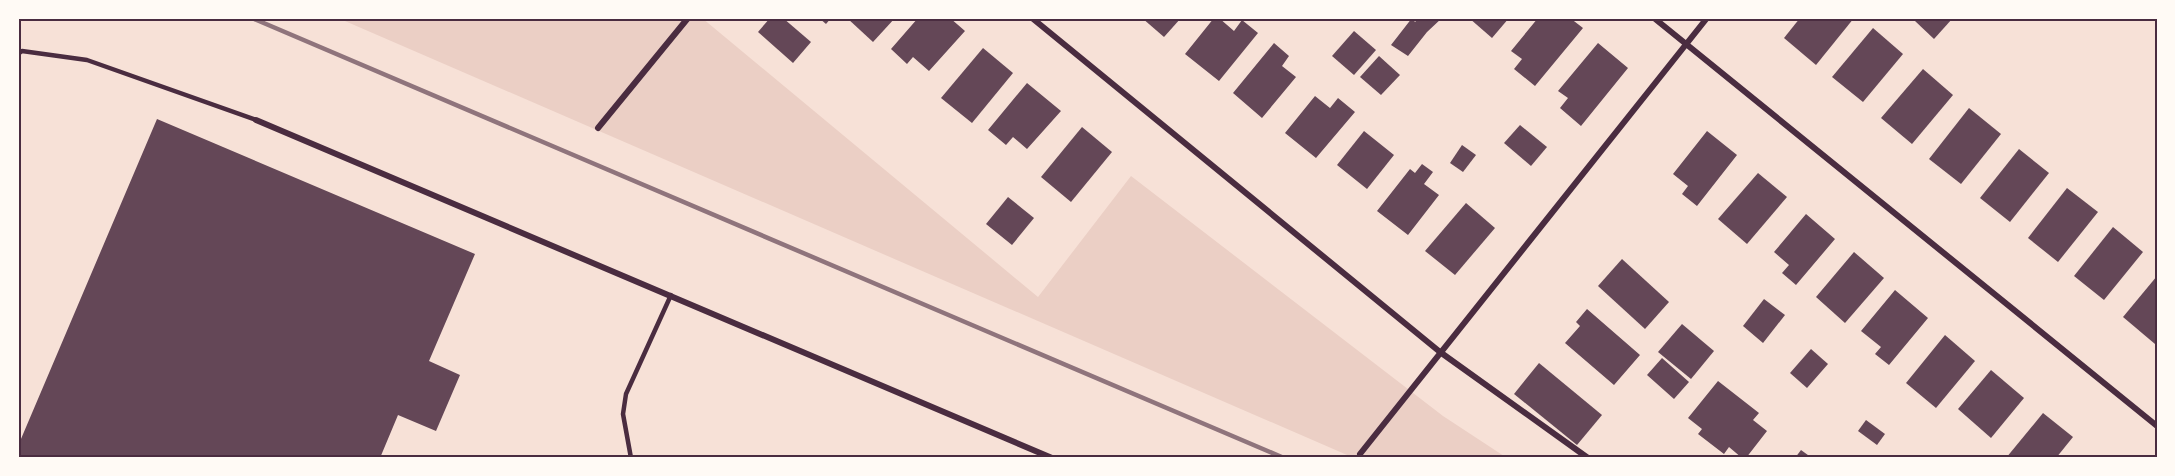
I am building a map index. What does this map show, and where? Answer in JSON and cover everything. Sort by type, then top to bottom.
[{"type":"street","points":[[598,128],[688,18]]},
{"type":"street","points":[[1032,18],[1440,352],[1588,458]]},
{"type":"street","points":[[1654,18],[2157,426]]},
{"type":"street","points":[[1360,454],[1707,18]]},
{"type":"street","points":[[256,120],[1052,458]]},
{"type":"lane","points":[[18,54],[22,51],[87,60],[256,120]]},
{"type":"lane","points":[[631,458],[623,414],[626,394],[671,296]]},
{"type":"shaded area","points":[[338,18],[632,18],[636,21],[655,18],[702,18],[1038,297],[1131,176],[1443,416],[1507,458],[1354,458]]},
{"type":"building","points":[[770,18],[783,18],[811,42],[793,63],[758,32]]},
{"type":"building","points":[[819,18],[831,18],[826,24]]},
{"type":"building","points":[[847,18],[895,18],[873,42]]},
{"type":"building","points":[[918,18],[950,18],[965,31],[929,71],[913,57],[907,64],[891,49]]},
{"type":"building","points":[[1142,18],[1181,18],[1164,37]]},
{"type":"building","points":[[1214,18],[1219,18],[1234,31],[1242,20],[1258,33],[1219,81],[1185,54]]},
{"type":"building","points":[[1412,18],[1415,22],[1419,18],[1442,18],[1427,32],[1408,56],[1391,45]]},
{"type":"building","points":[[1469,18],[1509,18],[1492,38]]},
{"type":"building","points":[[1538,18],[1570,18],[1583,28],[1535,86],[1514,69],[1522,59],[1511,51]]},
{"type":"building","points":[[1800,18],[1854,18],[1816,65],[1784,38]]},
{"type":"building","points":[[1918,18],[1952,19],[1934,39],[1915,21]]},
{"type":"building","points":[[1873,28],[1903,54],[1863,102],[1832,77]]},
{"type":"building","points":[[1354,31],[1376,50],[1354,75],[1332,56]]},
{"type":"building","points":[[1274,43],[1289,56],[1282,66],[1296,77],[1262,118],[1233,93]]},
{"type":"building","points":[[1598,43],[1628,68],[1581,126],[1560,108],[1568,98],[1558,91]]},
{"type":"building","points":[[983,48],[1013,73],[972,123],[941,98]]},
{"type":"building","points":[[1379,56],[1400,75],[1381,95],[1360,77]]},
{"type":"building","points":[[1923,69],[1953,95],[1912,144],[1881,118]]},
{"type":"building","points":[[1027,83],[1061,111],[1027,149],[1013,137],[1006,145],[988,130]]},
{"type":"building","points":[[1315,96],[1330,108],[1338,98],[1355,112],[1316,158],[1285,133]]},
{"type":"building","points":[[1969,108],[2001,134],[1961,184],[1929,159]]},
{"type":"building","points":[[157,119],[475,254],[429,361],[460,375],[436,431],[398,415],[380,458],[18,458],[18,446]]},
{"type":"building","points":[[1520,125],[1547,147],[1531,166],[1504,143]]},
{"type":"building","points":[[1082,127],[1112,152],[1071,202],[1041,177]]},
{"type":"building","points":[[1364,131],[1394,155],[1367,189],[1337,165]]},
{"type":"building","points":[[1707,131],[1737,155],[1697,206],[1682,194],[1688,186],[1673,174]]},
{"type":"building","points":[[1462,145],[1476,155],[1463,172],[1450,163]]},
{"type":"building","points":[[2019,149],[2049,173],[2010,222],[1980,198]]},
{"type":"building","points":[[1422,164],[1433,172],[1424,184],[1439,195],[1408,235],[1377,211],[1410,169],[1415,173]]},
{"type":"building","points":[[1758,173],[1787,197],[1747,244],[1718,219]]},
{"type":"building","points":[[2067,188],[2098,212],[2058,262],[2028,238]]},
{"type":"building","points":[[1008,197],[1034,218],[1012,245],[986,224]]},
{"type":"building","points":[[1466,203],[1495,228],[1455,275],[1425,251]]},
{"type":"building","points":[[1806,214],[1835,239],[1796,285],[1782,273],[1789,265],[1774,252]]},
{"type":"building","points":[[2113,227],[2143,252],[2104,300],[2074,276]]},
{"type":"building","points":[[1854,252],[1884,278],[1845,323],[1816,297]]},
{"type":"building","points":[[1622,259],[1669,302],[1645,329],[1598,286]]},
{"type":"building","points":[[2157,276],[2157,342],[2155,344],[2123,317]]},
{"type":"building","points":[[1895,290],[1928,318],[1889,365],[1875,354],[1881,347],[1861,331]]},
{"type":"building","points":[[1764,299],[1785,315],[1763,343],[1743,326]]},
{"type":"building","points":[[1587,309],[1640,355],[1614,385],[1565,343],[1580,326],[1576,322]]},
{"type":"building","points":[[1682,324],[1714,351],[1691,379],[1658,352]]},
{"type":"building","points":[[1945,335],[1975,361],[1936,408],[1906,383]]},
{"type":"building","points":[[1811,349],[1828,364],[1807,388],[1790,373]]},
{"type":"building","points":[[1662,358],[1689,382],[1674,399],[1647,375]]},
{"type":"building","points":[[1539,363],[1602,415],[1577,445],[1514,394]]},
{"type":"building","points":[[1991,370],[2024,398],[1991,438],[1958,409]]},
{"type":"building","points":[[1718,381],[1759,413],[1753,420],[1767,431],[1746,458],[1742,458],[1729,447],[1724,454],[1698,434],[1702,429],[1688,418]]},
{"type":"building","points":[[2043,413],[2073,437],[2056,458],[2006,458]]},
{"type":"building","points":[[1866,420],[1885,434],[1877,445],[1858,431]]},
{"type":"building","points":[[1801,450],[1812,458],[1795,458]]},
{"type":"railway","points":[[252,18],[1284,458]]}]
